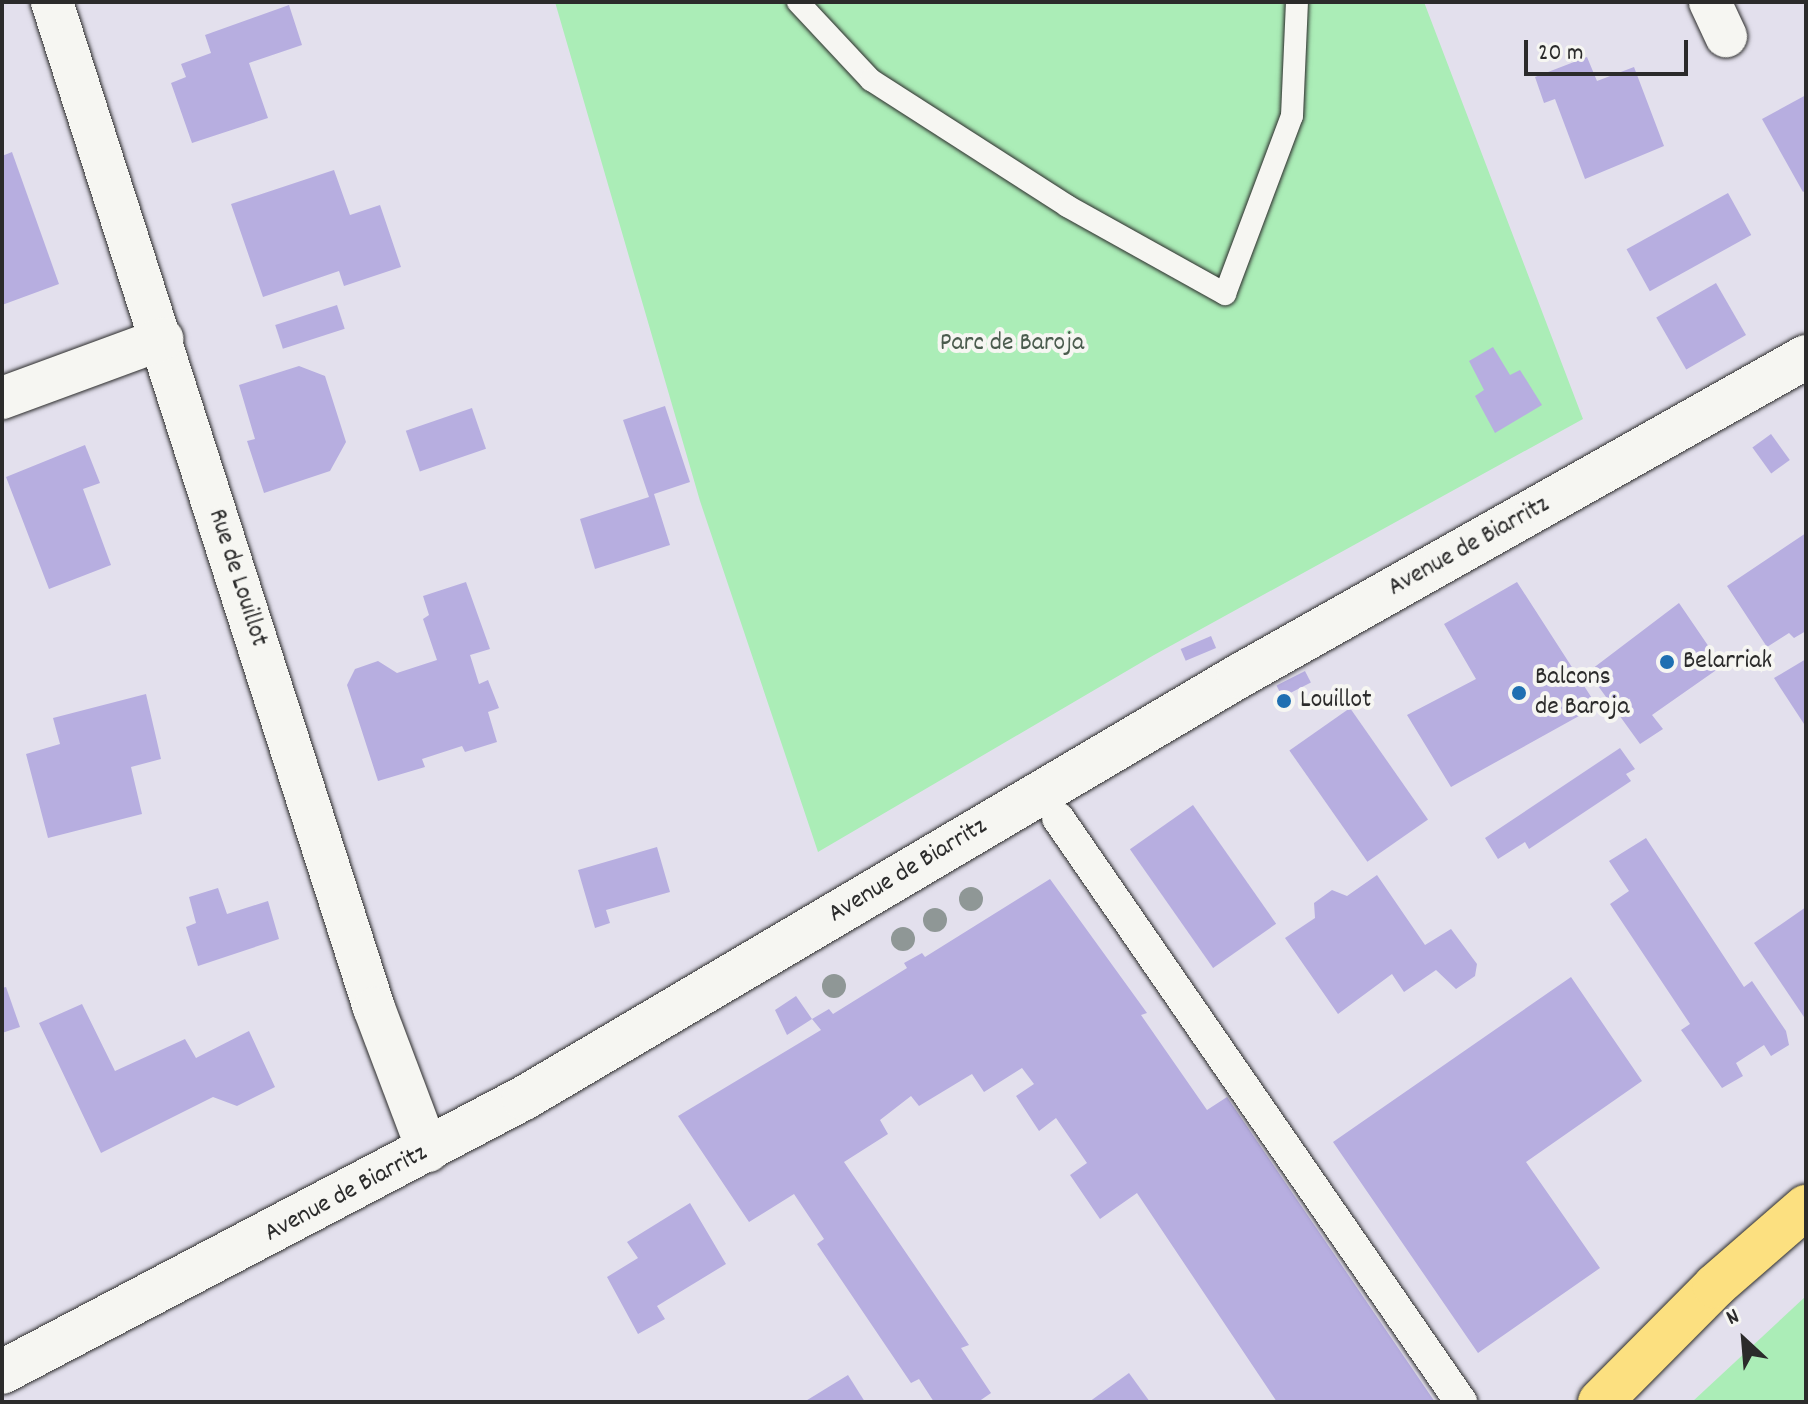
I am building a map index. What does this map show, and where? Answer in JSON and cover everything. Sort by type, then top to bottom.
[{"type":"main road","name":"Avenue de Biarritz","points":[[2,1372],[428,1151],[1212,692],[1806,357]]},
{"type":"main road","points":[[1600,1402],[1715,1286],[1806,1207]]},
{"type":"street","name":"Rue de Louillot","points":[[52,2],[374,1008],[428,1151]]},
{"type":"street","points":[[2,398],[162,339]]},
{"type":"street","points":[[1058,818],[1461,1402]]},
{"type":"lane","points":[[798,2],[871,80],[1067,206],[1225,294],[1292,116],[1297,2]]},
{"type":"green space","name":"Parc de Baroja","points":[[555,2],[1424,2],[1583,419],[1154,655],[818,852],[700,501]]},
{"type":"green space","points":[[1806,1296],[1806,1402],[1692,1402]]},
{"type":"building","points":[[289,5],[302,45],[249,63],[268,118],[192,143],[171,83],[186,77],[181,64],[211,53],[205,35]]},
{"type":"building","points":[[1587,57],[1597,81],[1634,67],[1664,146],[1585,179],[1555,99],[1544,103],[1535,77]]},
{"type":"building","points":[[1806,95],[1806,190],[1803,192],[1762,119]]},
{"type":"building","points":[[12,152],[59,284],[2,305],[2,156]]},
{"type":"building","points":[[334,170],[350,215],[380,205],[401,267],[344,286],[339,271],[263,297],[231,204]]},
{"type":"building","points":[[1728,193],[1751,235],[1650,291],[1627,249]]},
{"type":"building","points":[[1716,283],[1746,335],[1686,369],[1656,318]]},
{"type":"building","points":[[337,305],[345,329],[283,349],[275,325]]},
{"type":"building","points":[[1493,347],[1510,375],[1520,370],[1542,405],[1495,433],[1475,396],[1484,390],[1469,361]]},
{"type":"building","points":[[299,366],[325,376],[346,442],[330,471],[264,493],[247,441],[255,439],[239,385]]},
{"type":"building","points":[[665,406],[690,482],[654,494],[670,545],[595,569],[580,519],[649,497],[623,420]]},
{"type":"building","points":[[472,408],[486,449],[420,471],[406,431]]},
{"type":"building","points":[[1771,434],[1790,460],[1771,473],[1752,448]]},
{"type":"building","points":[[85,445],[100,483],[83,489],[111,565],[49,589],[6,477]]},
{"type":"building","points":[[1806,533],[1806,631],[1794,638],[1789,633],[1767,647],[1727,586]]},
{"type":"building","points":[[466,582],[490,649],[470,655],[479,684],[488,680],[499,708],[488,712],[497,742],[465,752],[462,746],[422,759],[425,767],[378,781],[347,685],[355,669],[378,661],[397,673],[437,660],[423,619],[429,615],[423,596]]},
{"type":"building","name":"Balcons de Baroja","points":[[1517,582],[1597,706],[1451,787],[1407,715],[1476,679],[1444,624]]},
{"type":"building","name":"Belarriak","points":[[1679,603],[1722,666],[1652,715],[1663,729],[1640,744],[1588,672]]},
{"type":"building","points":[[1211,636],[1216,648],[1186,661],[1181,649]]},
{"type":"building","points":[[1806,659],[1806,727],[1774,678]]},
{"type":"building","points":[[1305,671],[1311,683],[1282,697],[1276,686]]},
{"type":"building","points":[[146,694],[161,759],[131,767],[142,814],[48,838],[26,754],[60,744],[53,718]]},
{"type":"building","points":[[1350,708],[1428,819],[1367,862],[1289,750]]},
{"type":"building","points":[[1620,748],[1635,769],[1626,774],[1631,781],[1529,849],[1525,842],[1498,859],[1485,838]]},
{"type":"building","points":[[1193,805],[1276,924],[1213,968],[1130,849]]},
{"type":"building","points":[[1646,838],[1744,987],[1752,981],[1786,1031],[1789,1045],[1771,1056],[1764,1045],[1736,1063],[1743,1076],[1722,1088],[1681,1030],[1690,1024],[1610,904],[1629,891],[1609,861]]},
{"type":"building","points":[[657,847],[670,892],[606,910],[610,923],[595,928],[578,870]]},
{"type":"building","points":[[1377,875],[1425,945],[1451,929],[1477,964],[1475,976],[1456,989],[1436,970],[1404,992],[1392,974],[1338,1014],[1285,938],[1315,918],[1314,903],[1332,890],[1347,896]]},
{"type":"building","points":[[1050,879],[1147,1013],[1141,1015],[1207,1110],[1227,1097],[1435,1402],[1277,1402],[1137,1193],[1100,1219],[1070,1175],[1087,1163],[1056,1118],[1039,1131],[1016,1096],[1034,1084],[1022,1068],[984,1092],[972,1074],[919,1106],[911,1096],[880,1120],[888,1134],[844,1162],[969,1345],[961,1348],[991,1393],[978,1402],[934,1402],[919,1379],[911,1383],[817,1244],[824,1239],[794,1194],[749,1222],[678,1116],[821,1030],[812,1019],[829,1009],[833,1014],[907,968],[904,963],[922,953],[925,957]]},
{"type":"building","points":[[218,888],[227,914],[268,901],[279,939],[198,966],[186,927],[196,923],[189,897]]},
{"type":"building","points":[[1806,907],[1806,1020],[1754,943]]},
{"type":"building","points":[[1571,977],[1642,1081],[1526,1162],[1600,1268],[1478,1353],[1333,1142]]},
{"type":"building","points":[[6,987],[20,1027],[2,1033],[2,988]]},
{"type":"building","points":[[796,996],[812,1019],[787,1035],[775,1010]]},
{"type":"building","points":[[82,1004],[115,1071],[185,1039],[196,1058],[249,1031],[275,1087],[237,1106],[213,1097],[101,1153],[39,1023]]},
{"type":"building","points":[[690,1203],[726,1264],[657,1306],[665,1319],[638,1334],[607,1277],[638,1258],[627,1242]]},
{"type":"building","points":[[1129,1373],[1150,1402],[1089,1402]]},
{"type":"building","points":[[848,1375],[865,1402],[804,1402]]},
{"type":"place","name":"Belarriak","points":[[1667,662]]},
{"type":"place","name":"Balcons de Baroja","points":[[1519,693]]},
{"type":"place","name":"Louillot","points":[[1284,701]]}]
